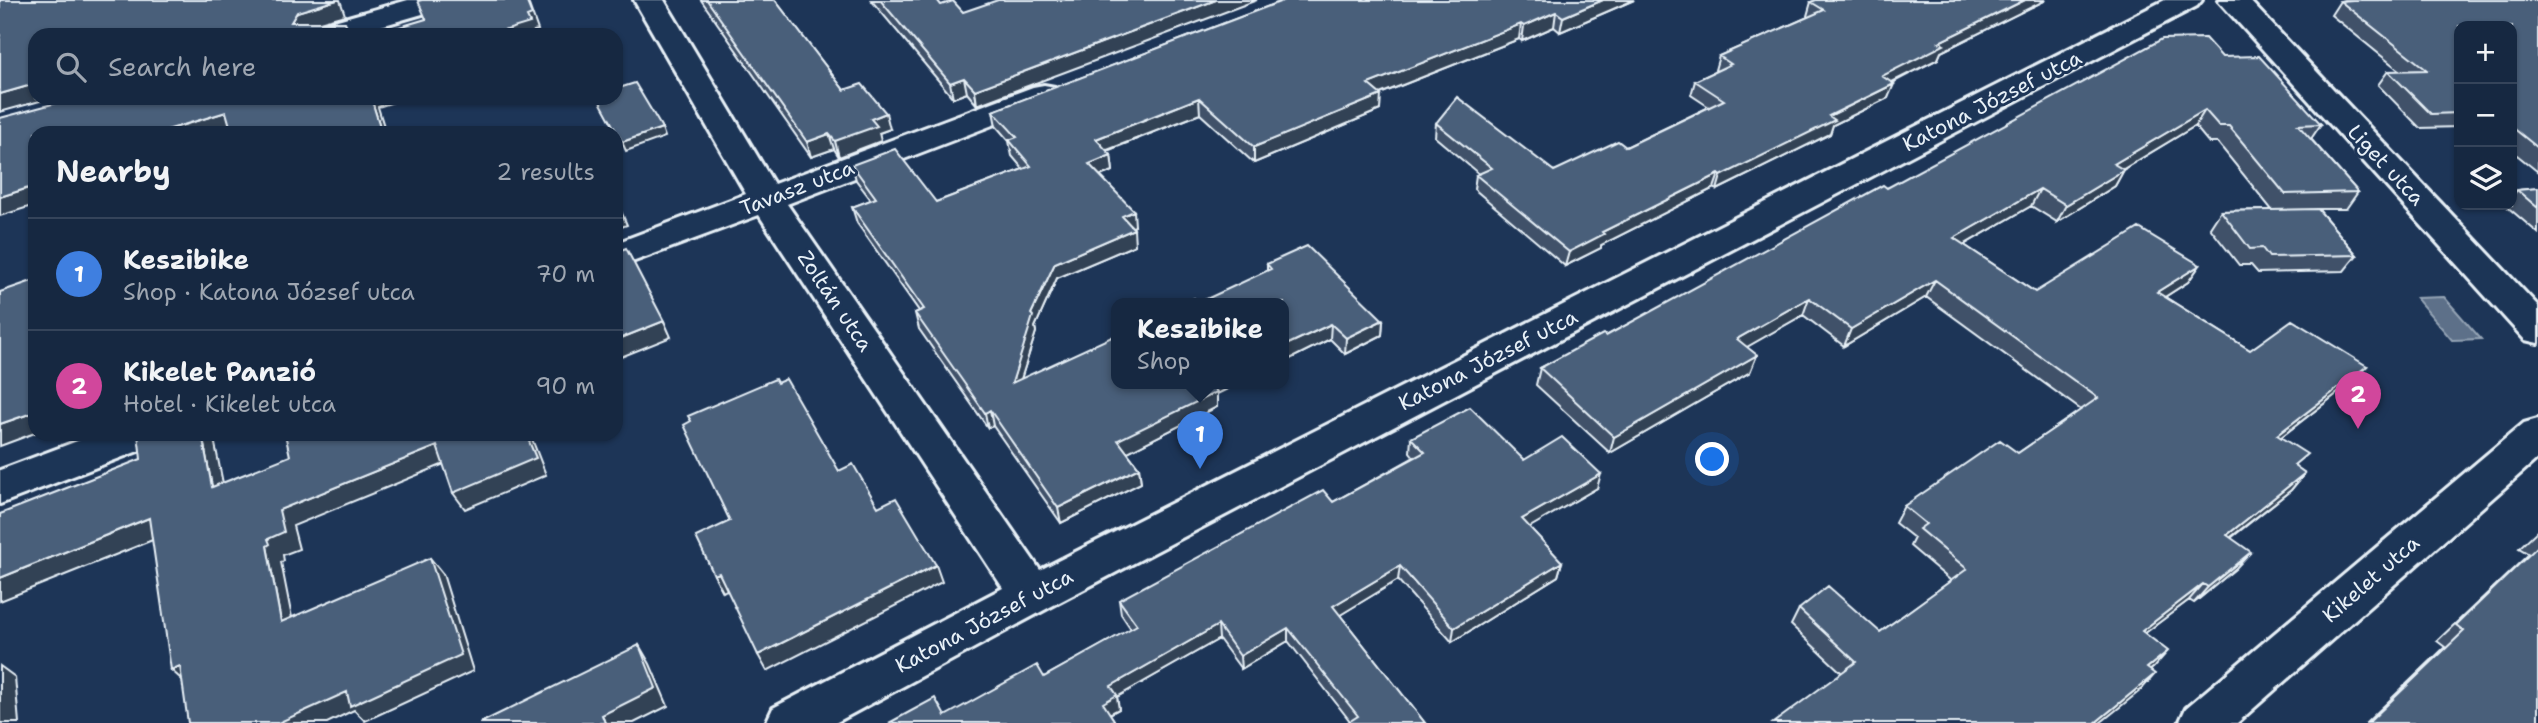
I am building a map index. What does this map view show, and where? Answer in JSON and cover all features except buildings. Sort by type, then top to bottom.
[{"type":"street","points":[[342,28],[440,0]]},
{"type":"street","name":"Zoltán utca","points":[[649,0],[766,199],[1032,595]]},
{"type":"street","name":"Katona József utca","points":[[790,723],[1032,595],[2187,0]]},
{"type":"street","name":"Liget utca","points":[[2233,0],[2538,330]]},
{"type":"street","name":"Tavasz utca","points":[[623,253],[1074,83]]},
{"type":"street","name":"Kikelet utca","points":[[2203,723],[2538,434]]},
{"type":"street","points":[[0,487],[122,441]]},
{"type":"water","points":[[2444,297],[2481,339],[2452,340],[2416,298]]},
{"type":"place","name":"Kikelet Panzió","points":[[2358,429]]},
{"type":"place","name":"Keszibike","points":[[1200,469]]}]
